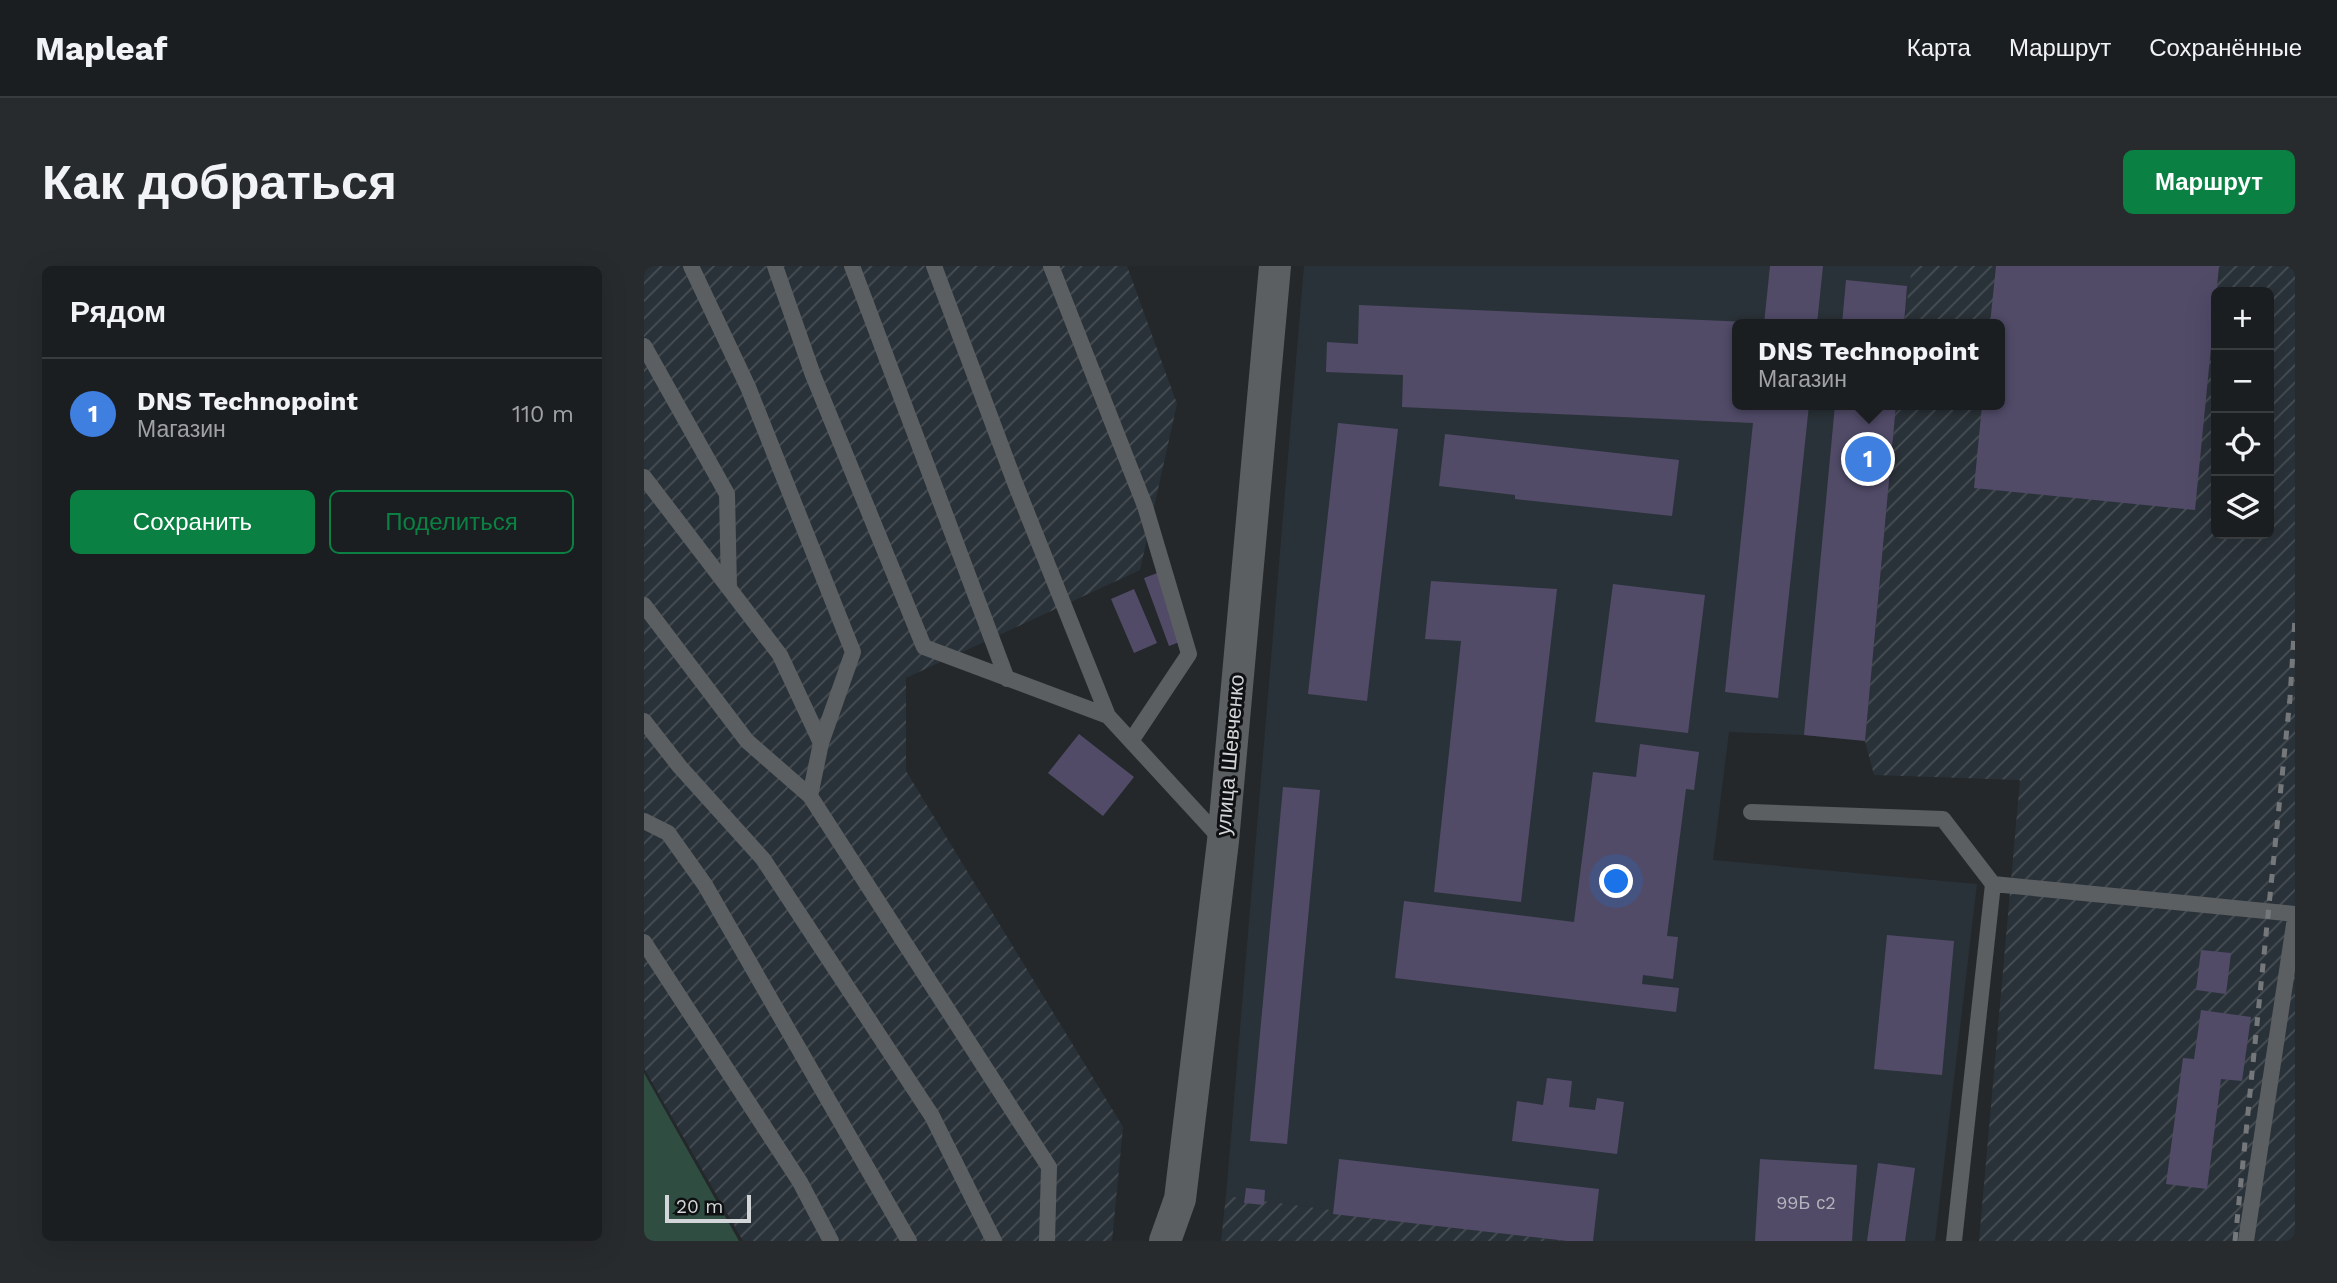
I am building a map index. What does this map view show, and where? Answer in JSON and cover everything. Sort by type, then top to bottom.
[{"type":"street","name":"улица Шевченко","points":[[1165,1241],[1180,1199],[1223,841],[1275,266]]},
{"type":"lane","points":[[691,266],[748,387],[853,652],[821,743],[810,796]]},
{"type":"lane","points":[[775,266],[813,375],[924,647],[1108,716]]},
{"type":"lane","points":[[852,266],[1007,679]]},
{"type":"lane","points":[[934,266],[1015,483],[1108,716],[1223,841]]},
{"type":"lane","points":[[1051,266],[1145,506],[1189,654],[1131,741]]},
{"type":"lane","points":[[644,346],[727,494],[729,588]]},
{"type":"lane","points":[[644,477],[780,655],[821,743]]},
{"type":"lane","points":[[644,605],[747,741],[810,796],[1049,1167],[1047,1241]]},
{"type":"lane","points":[[644,722],[680,767],[764,859],[932,1116],[994,1241]]},
{"type":"lane","points":[[1751,812],[1943,819],[1993,884],[1954,1241]]},
{"type":"lane","points":[[644,821],[668,833],[705,885],[909,1241]]},
{"type":"lane","points":[[1993,884],[2295,916],[2246,1241]]},
{"type":"lane","points":[[644,942],[800,1182],[831,1241]]},
{"type":"shaded area","points":[[644,266],[1127,266],[1177,404],[1140,570],[906,678],[906,771],[1123,1127],[1112,1241],[743,1241],[644,1068]]},
{"type":"shaded area","points":[[1304,266],[1912,266],[1905,319],[1732,319],[1732,410],[1896,410],[1865,741],[1729,732],[1713,860],[1977,884],[1935,1241],[1564,1241],[1226,1196]]},
{"type":"shaded area","points":[[1912,266],[2295,266],[2295,1241],[1979,1241],[2020,780],[1874,775],[1865,741],[1896,410],[2005,410],[2005,319],[1905,319]]},
{"type":"shaded area","points":[[1226,1196],[1564,1241],[1221,1241]]},
{"type":"green space","points":[[644,1073],[739,1241],[644,1241]]},
{"type":"building","points":[[1770,266],[1823,266],[1818,319],[1765,319]]},
{"type":"building","points":[[1996,266],[2219,266],[2217,287],[2211,287],[2211,347],[2195,510],[1974,488],[1982,410],[2005,410],[2005,319],[1991,319]]},
{"type":"building","points":[[1846,280],[1907,286],[1904,319],[1842,319]]},
{"type":"building","points":[[1359,305],[1732,321],[1732,410],[1808,410],[1778,698],[1725,692],[1753,423],[1402,407],[1403,375],[1326,372],[1327,342],[1358,344]]},
{"type":"building","points":[[1835,410],[1896,410],[1865,741],[1804,735]]},
{"type":"building","points":[[1338,423],[1398,429],[1367,701],[1308,694]]},
{"type":"building","points":[[1445,434],[1679,460],[1672,516],[1515,499],[1515,495],[1439,486]]},
{"type":"building","points":[[1160,572],[1185,640],[1169,646],[1144,578]]},
{"type":"building","points":[[1431,581],[1557,589],[1521,902],[1434,892],[1461,641],[1425,639]]},
{"type":"building","points":[[1613,584],[1705,595],[1688,733],[1595,722]]},
{"type":"building","points":[[1134,589],[1157,643],[1134,653],[1111,599]]},
{"type":"building","points":[[1079,734],[1134,777],[1103,816],[1048,773]]},
{"type":"building","points":[[1640,744],[1699,752],[1694,790],[1686,789],[1667,936],[1678,937],[1673,979],[1643,975],[1642,984],[1679,988],[1676,1012],[1395,978],[1404,901],[1574,922],[1593,772],[1636,777]]},
{"type":"building","points":[[1283,787],[1320,790],[1287,1144],[1250,1141]]},
{"type":"building","points":[[1887,935],[1954,941],[1942,1075],[1874,1069]]},
{"type":"building","points":[[2201,950],[2231,953],[2226,994],[2196,990]]},
{"type":"building","points":[[2201,1010],[2251,1017],[2242,1081],[2221,1079],[2207,1189],[2166,1184],[2183,1058],[2194,1059]]},
{"type":"building","points":[[1547,1078],[1572,1081],[1569,1107],[1595,1110],[1597,1098],[1624,1102],[1617,1154],[1512,1141],[1517,1101],[1543,1105]]},
{"type":"building","points":[[1339,1159],[1599,1189],[1593,1241],[1567,1241],[1333,1214]]},
{"type":"building","points":[[1760,1159],[1857,1165],[1852,1241],[1755,1241]]},
{"type":"building","points":[[1878,1163],[1915,1168],[1905,1241],[1867,1241]]},
{"type":"building","points":[[1246,1188],[1265,1190],[1264,1205],[1244,1203]]},
{"type":"railway","points":[[2235,1241],[2290,698],[2295,618]]},
{"type":"place","name":"DNS Technopoint","points":[[1868,459]]}]
